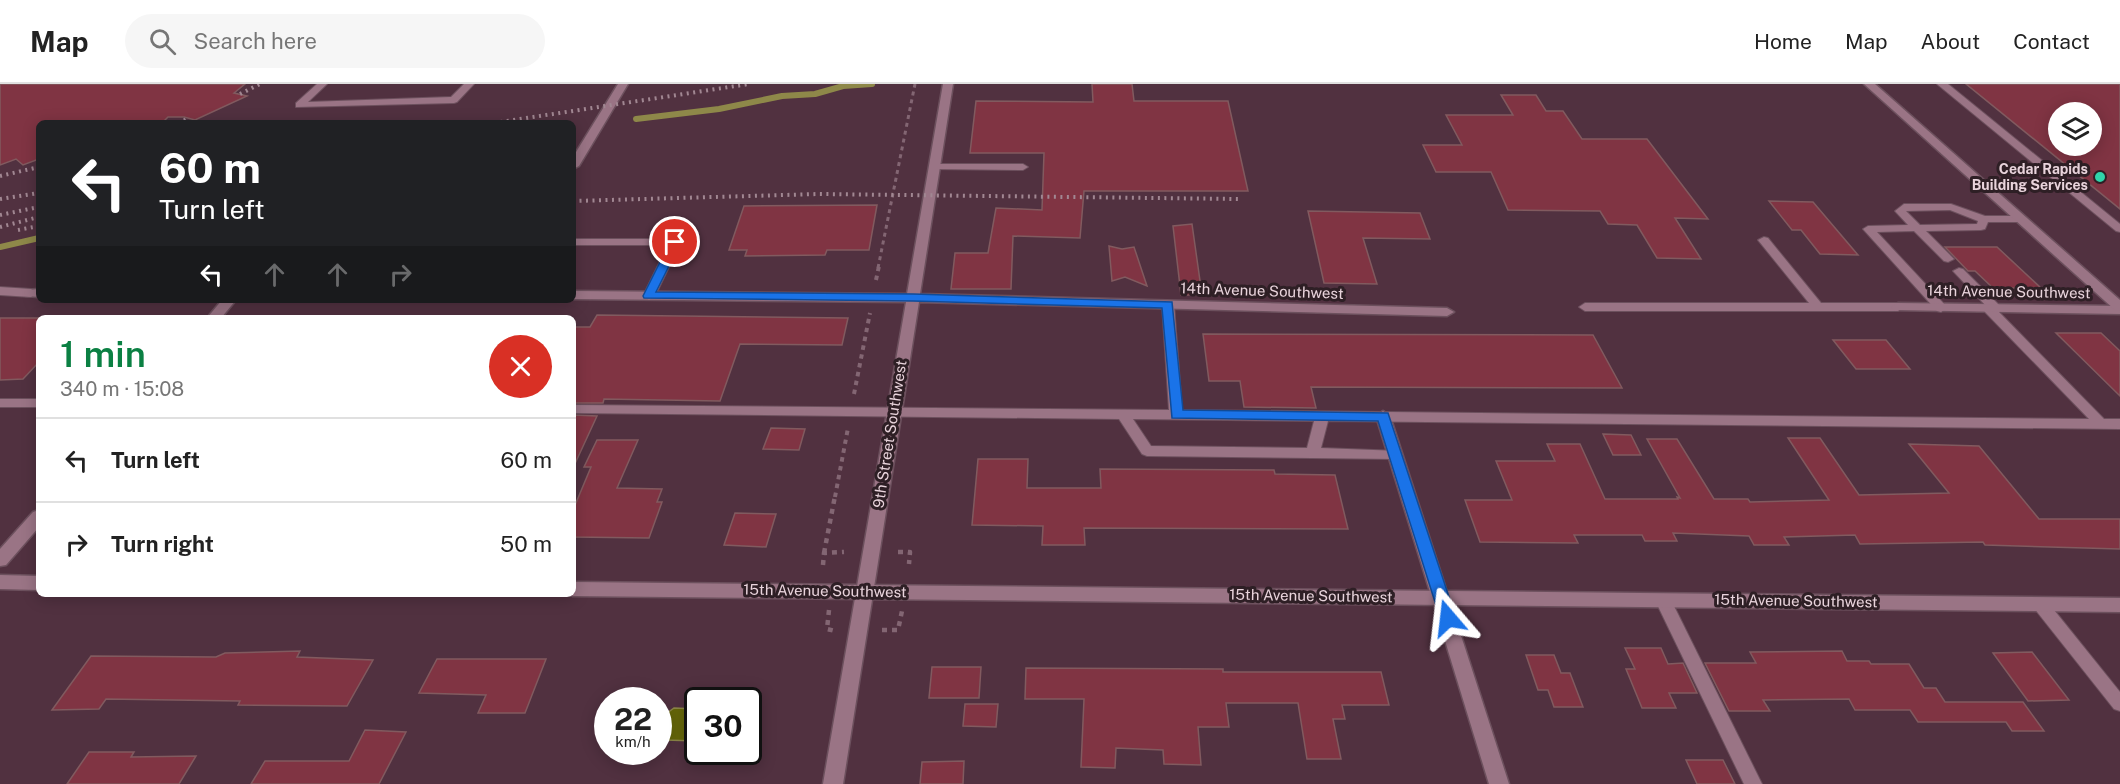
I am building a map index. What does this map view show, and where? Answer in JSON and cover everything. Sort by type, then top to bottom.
[{"type":"street","points":[[576,161],[623,84]]},
{"type":"street","name":"9th Street Southwest","points":[[833,784],[948,84]]},
{"type":"street","points":[[1869,84],[2120,308]]},
{"type":"street","name":"14th Avenue Southwest","points":[[576,295],[913,298],[1447,312]]},
{"type":"street","points":[[217,315],[227,303]]},
{"type":"street","name":"14th Avenue Southwest","points":[[1898,307],[2120,308]]},
{"type":"street","points":[[1383,416],[1499,784]]},
{"type":"street","points":[[0,560],[36,519]]},
{"type":"street","points":[[0,582],[36,583]]},
{"type":"street","name":"15th Avenue Southwest","points":[[576,589],[2120,605]]},
{"type":"lane","points":[[322,84],[299,105],[454,100],[469,84]]},
{"type":"lane","points":[[1942,84],[2120,230]]},
{"type":"lane","points":[[934,167],[1023,167]]},
{"type":"lane","points":[[1948,260],[1900,211],[1904,207],[1951,207],[1983,223]]},
{"type":"lane","points":[[1941,308],[1868,229],[1917,228],[2021,219]]},
{"type":"lane","points":[[1764,240],[1818,307]]},
{"type":"lane","points":[[576,242],[675,242],[648,296]]},
{"type":"lane","points":[[1959,271],[2101,424]]},
{"type":"lane","points":[[0,291],[35,292]]},
{"type":"lane","points":[[1168,304],[1176,414]]},
{"type":"lane","points":[[1586,307],[1898,307]]},
{"type":"lane","points":[[0,403],[36,403]]},
{"type":"lane","points":[[576,409],[2120,424]]},
{"type":"lane","points":[[1123,414],[1147,451],[1395,454]]},
{"type":"lane","points":[[1313,453],[1322,416]]},
{"type":"lane","points":[[1663,600],[1753,784]]},
{"type":"lane","points":[[2040,604],[2119,703]]},
{"type":"path","points":[[875,286],[915,84]]},
{"type":"path","points":[[823,565],[824,554],[844,552]]},
{"type":"path","points":[[898,552],[910,552],[909,564]]},
{"type":"path","points":[[882,630],[897,630],[902,608]]},
{"type":"path","points":[[829,609],[827,629],[835,631]]},
{"type":"shaded area","points":[[684,708],[684,741],[672,740],[672,709]]},
{"type":"building","points":[[0,84],[245,84],[234,93],[247,96],[195,120],[168,117],[165,120],[36,120],[36,160],[23,165],[16,159],[0,165]]},
{"type":"building","points":[[1092,84],[1132,84],[1134,101],[1228,101],[1248,191],[1084,191],[1080,238],[1013,236],[1011,289],[951,289],[955,253],[988,253],[996,208],[1042,210],[1044,153],[970,153],[976,101],[1093,102]]},
{"type":"building","name":"Cedar Rapids Building Services","points":[[1966,84],[2120,84],[2120,209],[2055,156],[2102,156],[2102,102],[2048,102],[2048,151]]},
{"type":"building","points":[[1501,95],[1536,95],[1546,111],[1563,111],[1582,139],[1647,139],[1708,219],[1675,218],[1701,259],[1657,258],[1637,225],[1608,224],[1600,211],[1508,210],[1491,172],[1436,172],[1423,145],[1462,145],[1446,115],[1513,115]]},
{"type":"building","points":[[1769,201],[1813,202],[1858,255],[1820,254],[1801,230],[1792,230]]},
{"type":"building","points":[[877,205],[869,250],[827,250],[825,255],[745,256],[747,250],[729,250],[744,206]]},
{"type":"building","points":[[1308,211],[1420,213],[1430,239],[1363,238],[1377,284],[1324,283]]},
{"type":"building","points":[[1192,224],[1202,295],[1181,295],[1173,226]]},
{"type":"building","points":[[1109,246],[1122,249],[1134,247],[1147,286],[1125,277],[1112,281]]},
{"type":"building","points":[[1945,247],[1997,247],[2041,288],[1993,288],[1975,271],[1968,271]]},
{"type":"building","points":[[597,315],[848,318],[842,345],[740,344],[720,401],[604,399],[603,403],[576,403],[576,327],[590,327]]},
{"type":"building","points":[[0,318],[36,318],[36,365],[23,379],[0,380]]},
{"type":"building","points":[[2056,333],[2101,333],[2120,351],[2120,396]]},
{"type":"building","points":[[1203,334],[1593,335],[1622,388],[1311,387],[1316,408],[1244,407],[1240,381],[1209,381]]},
{"type":"building","points":[[1833,340],[1886,340],[1910,369],[1856,369]]},
{"type":"building","points":[[576,415],[597,416],[576,462]]},
{"type":"building","points":[[771,428],[805,429],[799,450],[763,449]]},
{"type":"building","points":[[1603,434],[1631,435],[1641,455],[1613,455]]},
{"type":"building","points":[[1788,438],[1820,438],[1859,495],[1949,493],[1909,444],[1979,446],[2039,519],[2120,519],[2120,549],[1985,545],[1983,542],[1860,544],[1855,535],[1784,537],[1789,545],[1754,545],[1749,536],[1673,533],[1677,541],[1645,541],[1642,535],[1574,535],[1578,543],[1480,542],[1465,500],[1512,500],[1496,461],[1555,461],[1547,444],[1580,444],[1605,499],[1678,499],[1677,497],[1680,498],[1647,439],[1677,439],[1714,499],[1748,499],[1750,502],[1829,500]]},
{"type":"building","points":[[597,440],[638,440],[617,488],[662,489],[657,502],[662,502],[649,538],[576,537],[576,503],[591,467],[584,467]]},
{"type":"building","points":[[978,459],[1028,459],[1027,488],[1101,488],[1100,469],[1274,470],[1275,474],[1335,475],[1348,529],[1084,528],[1085,545],[1042,545],[1043,526],[972,525]]},
{"type":"building","points":[[735,513],[776,514],[766,547],[724,545]]},
{"type":"building","points":[[1625,648],[1661,648],[1668,664],[1683,663],[1697,693],[1669,693],[1676,708],[1642,708],[1626,669],[1635,669]]},
{"type":"building","points":[[300,651],[297,657],[373,660],[347,706],[238,705],[240,701],[106,699],[99,709],[52,710],[91,656],[216,657],[225,653]]},
{"type":"building","points":[[1842,651],[1847,661],[1869,661],[1871,664],[1909,664],[1924,688],[1936,688],[1945,702],[2023,702],[2044,731],[2012,731],[2006,722],[1918,722],[1910,710],[1855,710],[1849,699],[1763,700],[1770,711],[1729,711],[1705,663],[1756,663],[1750,652]]},
{"type":"building","points":[[2032,652],[2069,700],[2028,701],[1993,653]]},
{"type":"building","points":[[1526,655],[1554,655],[1561,673],[1570,673],[1583,707],[1554,707],[1548,690],[1538,690]]},
{"type":"building","points":[[437,659],[546,659],[525,713],[478,713],[486,695],[419,693]]},
{"type":"building","points":[[932,667],[981,667],[979,698],[929,698]]},
{"type":"building","points":[[1026,668],[1381,672],[1389,705],[1342,705],[1345,719],[1333,719],[1341,759],[1307,759],[1298,703],[1226,703],[1229,727],[1198,727],[1201,765],[1164,764],[1163,750],[1116,748],[1115,768],[1081,767],[1084,699],[1025,699]]},
{"type":"building","points":[[965,704],[998,704],[996,727],[963,726]]},
{"type":"building","points":[[365,730],[406,732],[379,784],[251,784],[265,761],[349,761]]},
{"type":"building","points":[[89,752],[134,752],[131,757],[196,756],[179,784],[67,784]]},
{"type":"building","points":[[1686,760],[1723,760],[1735,784],[1697,784]]},
{"type":"building","points":[[964,761],[963,784],[920,784],[922,762]]},
{"type":"waterway","points":[[636,119],[719,109],[782,96],[815,94],[843,86],[872,84]]},
{"type":"waterway","points":[[0,247],[36,239]]},
{"type":"railway","points":[[240,94],[260,84]]},
{"type":"railway","points":[[514,120],[749,84]]},
{"type":"railway","points":[[185,120],[189,118]]},
{"type":"railway","points":[[0,176],[36,168]]},
{"type":"railway","points":[[0,199],[36,193]]},
{"type":"railway","points":[[576,201],[819,194],[1238,199]]},
{"type":"railway","points":[[0,215],[36,208]]},
{"type":"railway","points":[[0,227],[36,218]]},
{"type":"railway","points":[[18,230],[36,227]]},
{"type":"place","name":"Cedar Rapids Building Services","points":[[2100,177]]},
{"type":"route","points":[[675,242],[648,296],[913,298],[1168,304],[1176,414],[1383,416],[1448,618]]}]
